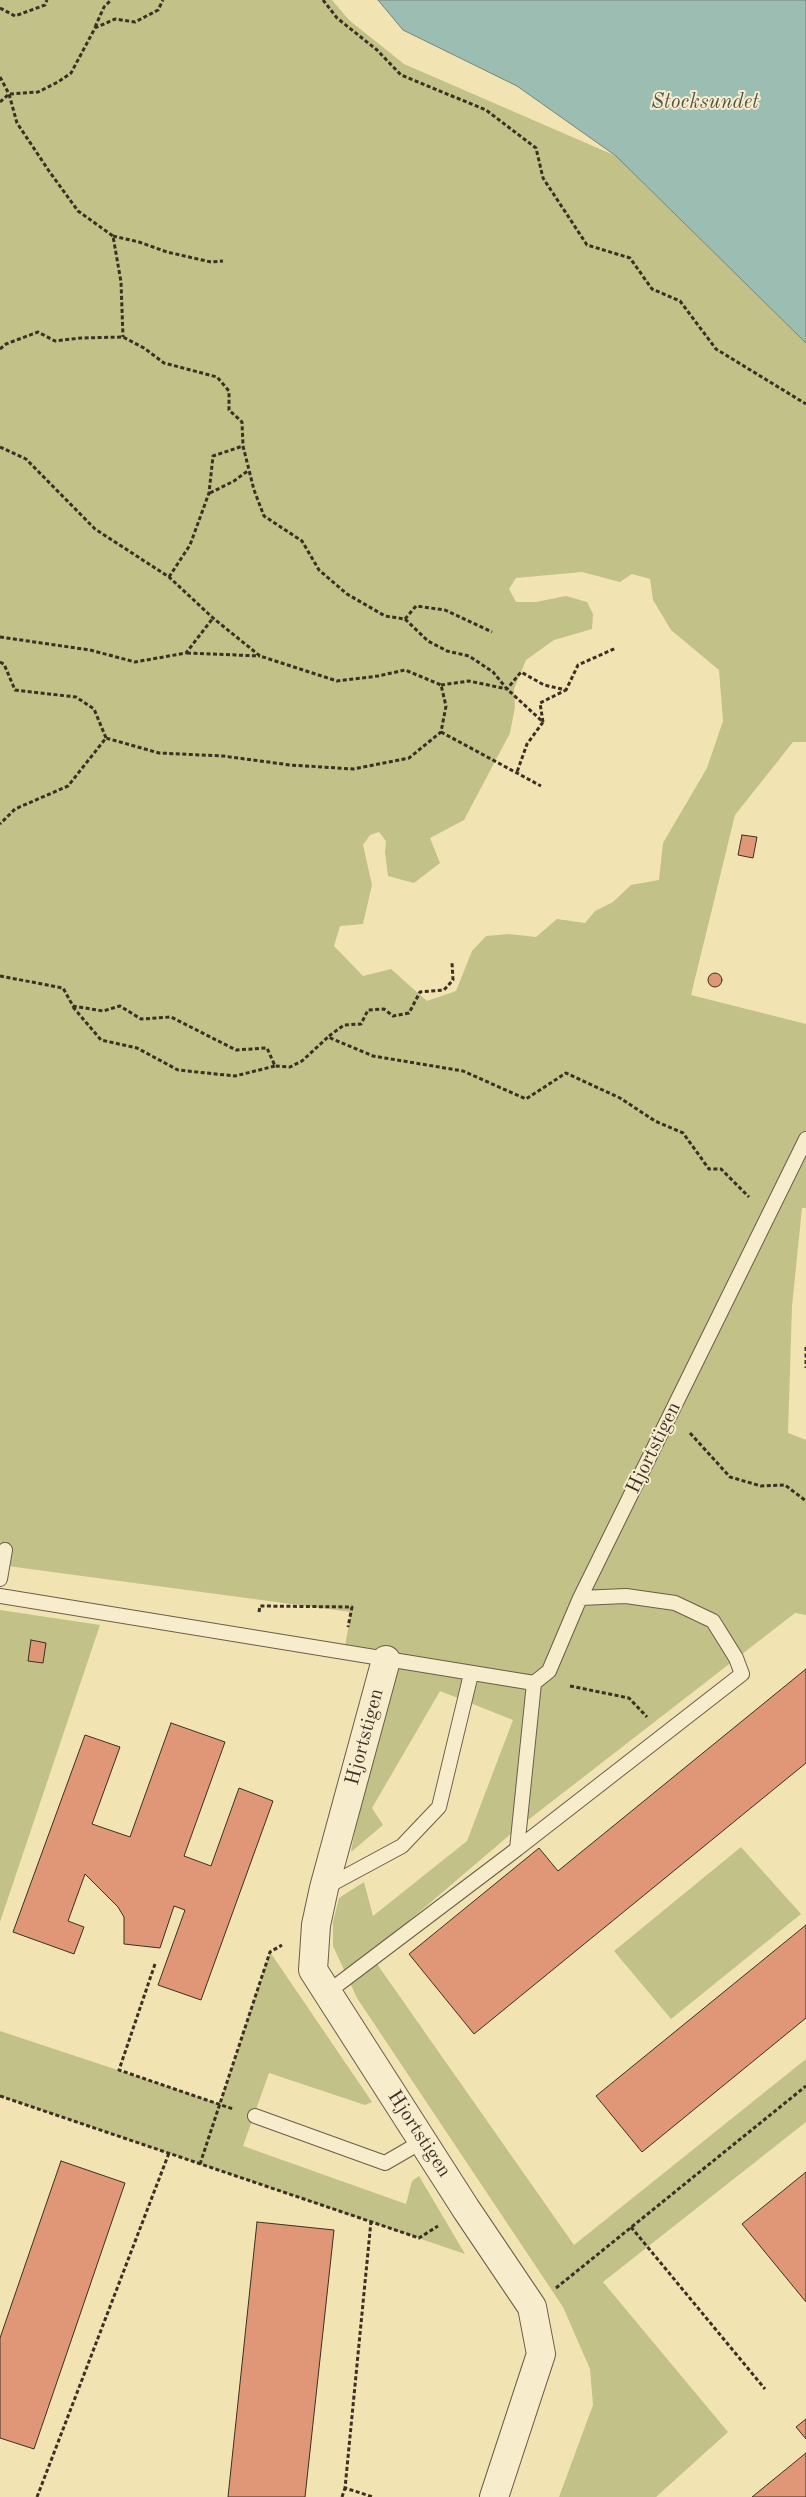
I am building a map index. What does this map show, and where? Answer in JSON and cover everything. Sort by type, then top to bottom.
[{"type":"street","name":"Hjortstigen","points":[[386,1660],[324,1888],[316,1925],[313,1970],[466,2209],[532,2307],[541,2354],[494,2497]]},
{"type":"lane","name":"Hjortstigen","points":[[549,1672],[580,1598],[806,1139]]},
{"type":"lane","points":[[0,1579],[5,1550]]},
{"type":"lane","points":[[0,1596],[534,1683],[549,1672]]},
{"type":"lane","points":[[328,1992],[517,1849],[742,1674],[736,1658],[713,1621],[675,1604],[626,1596],[580,1598]]},
{"type":"lane","points":[[324,1888],[402,1846],[439,1807],[471,1674]]},
{"type":"lane","points":[[517,1849],[534,1683]]},
{"type":"lane","points":[[255,2116],[385,2163],[423,2141]]},
{"type":"path","points":[[0,8],[15,16],[45,5],[47,0]]},
{"type":"path","points":[[0,102],[9,94],[38,92],[71,73],[95,28],[104,6],[110,0]]},
{"type":"path","points":[[95,28],[115,19],[135,22],[158,10],[163,0]]},
{"type":"path","points":[[323,0],[336,18],[377,50],[401,75],[486,110],[536,148],[543,178],[587,245],[630,258],[652,289],[680,301],[716,349],[806,404]]},
{"type":"path","points":[[0,77],[9,94],[17,123],[78,211],[114,236],[167,252],[212,262],[223,261]]},
{"type":"path","points":[[114,236],[121,282],[123,337]]},
{"type":"path","points":[[0,349],[6,344],[38,332],[55,341],[123,337],[144,348],[164,363],[217,377],[229,391],[229,410],[242,422],[243,446],[264,516],[302,541],[320,570],[347,594],[366,607],[385,616],[405,618],[428,641],[447,651],[469,656],[493,672],[507,689],[543,722]]},
{"type":"path","points":[[170,577],[190,545],[209,493],[213,456],[243,446]]},
{"type":"path","points":[[0,447],[26,459],[95,529],[170,577],[213,618],[260,656]]},
{"type":"path","points":[[209,493],[234,481],[249,470]]},
{"type":"path","points":[[405,618],[416,606],[445,610],[492,632]]},
{"type":"path","points":[[186,652],[213,618]]},
{"type":"path","points":[[0,637],[90,650],[135,662],[186,652],[260,656],[337,681],[378,676],[405,670],[441,685],[469,681],[507,689]]},
{"type":"path","points":[[517,772],[527,744],[543,722],[540,703],[566,690],[578,665],[616,648]]},
{"type":"path","points":[[0,662],[4,664],[15,690],[76,697],[94,709],[106,738]]},
{"type":"path","points":[[507,689],[521,672],[544,685],[566,690]]},
{"type":"path","points":[[106,738],[159,753],[223,756],[290,765],[353,769],[409,758],[441,732],[446,706],[441,685]]},
{"type":"path","points":[[441,732],[541,786]]},
{"type":"path","points":[[0,824],[15,810],[68,786],[106,738]]},
{"type":"path","points":[[0,976],[63,988],[73,1006],[101,1040],[137,1048],[178,1070],[235,1076],[275,1066],[290,1067],[302,1061],[344,1025],[362,1024],[368,1010],[384,1009],[394,1016],[409,1014],[420,992],[444,990],[453,980],[452,963]]},
{"type":"path","points":[[73,1006],[103,1011],[120,1006],[141,1019],[171,1017],[236,1050],[266,1048],[275,1066]]},
{"type":"path","points":[[328,1037],[373,1056],[462,1071],[526,1099],[566,1072],[620,1098],[655,1122],[683,1133],[709,1169],[721,1169],[768,1217]]},
{"type":"path","points":[[806,1347],[806,1368]]},
{"type":"path","points":[[672,1411],[705,1451],[730,1477],[761,1486],[784,1485],[806,1501]]},
{"type":"path","points":[[267,1616],[258,1614],[260,1606],[352,1607],[347,1634]]},
{"type":"path","points":[[549,1672],[571,1686],[629,1698],[642,1711],[661,1737]]},
{"type":"path","points":[[200,2164],[270,1952],[316,1925]]},
{"type":"path","points":[[155,1964],[119,2070],[255,2116]]},
{"type":"path","points":[[532,2307],[806,2086]]},
{"type":"path","points":[[0,2096],[419,2238],[466,2209]]},
{"type":"path","points":[[37,2497],[168,2153]]},
{"type":"path","points":[[342,2497],[345,2488],[371,2221]]},
{"type":"path","points":[[631,2227],[765,2389]]},
{"type":"path","points":[[345,2488],[373,2497]]},
{"type":"shaded area","points":[[0,0],[332,0],[349,20],[404,64],[616,156],[806,343],[806,742],[793,742],[735,815],[691,995],[806,1024],[806,1208],[802,1208],[792,1306],[788,1433],[806,1440],[806,1615],[795,1613],[519,1827],[370,1954],[574,2245],[806,2059],[806,2122],[603,2282],[728,2432],[656,2497],[559,2497],[593,2405],[590,2369],[563,2307],[357,1998],[333,1946],[333,1922],[339,1898],[364,1882],[373,1916],[467,1841],[513,1720],[440,1691],[372,1808],[383,1825],[351,1852],[386,1660],[344,1652],[351,1612],[0,1565]],"holes":[[[582,572],[620,582],[632,574],[650,579],[653,600],[671,630],[719,670],[723,721],[707,768],[663,843],[659,880],[631,885],[613,902],[595,911],[585,923],[557,919],[536,937],[509,934],[486,936],[472,951],[456,991],[427,1001],[391,969],[363,976],[334,946],[340,926],[363,924],[372,885],[363,845],[370,835],[379,832],[386,841],[385,852],[388,876],[414,883],[440,863],[430,838],[464,820],[510,733],[515,707],[514,689],[526,660],[554,640],[592,629],[593,614],[587,602],[566,596],[536,602],[516,602],[509,589],[516,578]]]},
{"type":"shaded area","points":[[0,1610],[100,1625],[0,1922]]},
{"type":"shaded area","points":[[741,1847],[801,1914],[671,2019],[614,1951]]},
{"type":"shaded area","points":[[270,1952],[372,2102],[365,2105],[269,2073],[243,2146],[406,2204],[412,2181],[419,2176],[465,2254],[0,2096],[0,2031],[220,2104]]},
{"type":"water","name":"Stocksundet","points":[[378,0],[806,0],[806,343],[616,156],[517,86],[403,30]]},
{"type":"building","points":[[742,835],[757,837],[753,858],[738,855]]},
{"type":"building","points":[[712,973],[718,973],[722,980],[718,987],[712,987],[708,983],[708,977]]},
{"type":"building","points":[[31,1640],[46,1643],[43,1663],[28,1661]]},
{"type":"building","points":[[806,1669],[806,1763],[474,2034],[409,1954],[539,1848],[558,1871]]},
{"type":"building","points":[[171,1723],[225,1742],[184,1856],[211,1866],[239,1788],[273,1801],[201,2000],[158,1985],[185,1910],[174,1906],[160,1948],[124,1944],[124,1917],[118,1907],[85,1874],[68,1921],[84,1927],[74,1954],[13,1932],[85,1735],[120,1747],[92,1824],[130,1837]]},
{"type":"building","points":[[806,1925],[806,2018],[642,2152],[596,2096]]},
{"type":"building","points":[[61,2161],[125,2183],[34,2449],[0,2438],[0,2338]]},
{"type":"building","points":[[806,2172],[806,2302],[742,2224]]},
{"type":"building","points":[[257,2222],[334,2230],[305,2497],[228,2497]]},
{"type":"building","points":[[806,2419],[806,2439],[796,2427]]},
{"type":"building","points":[[806,2453],[806,2497],[752,2497]]}]
